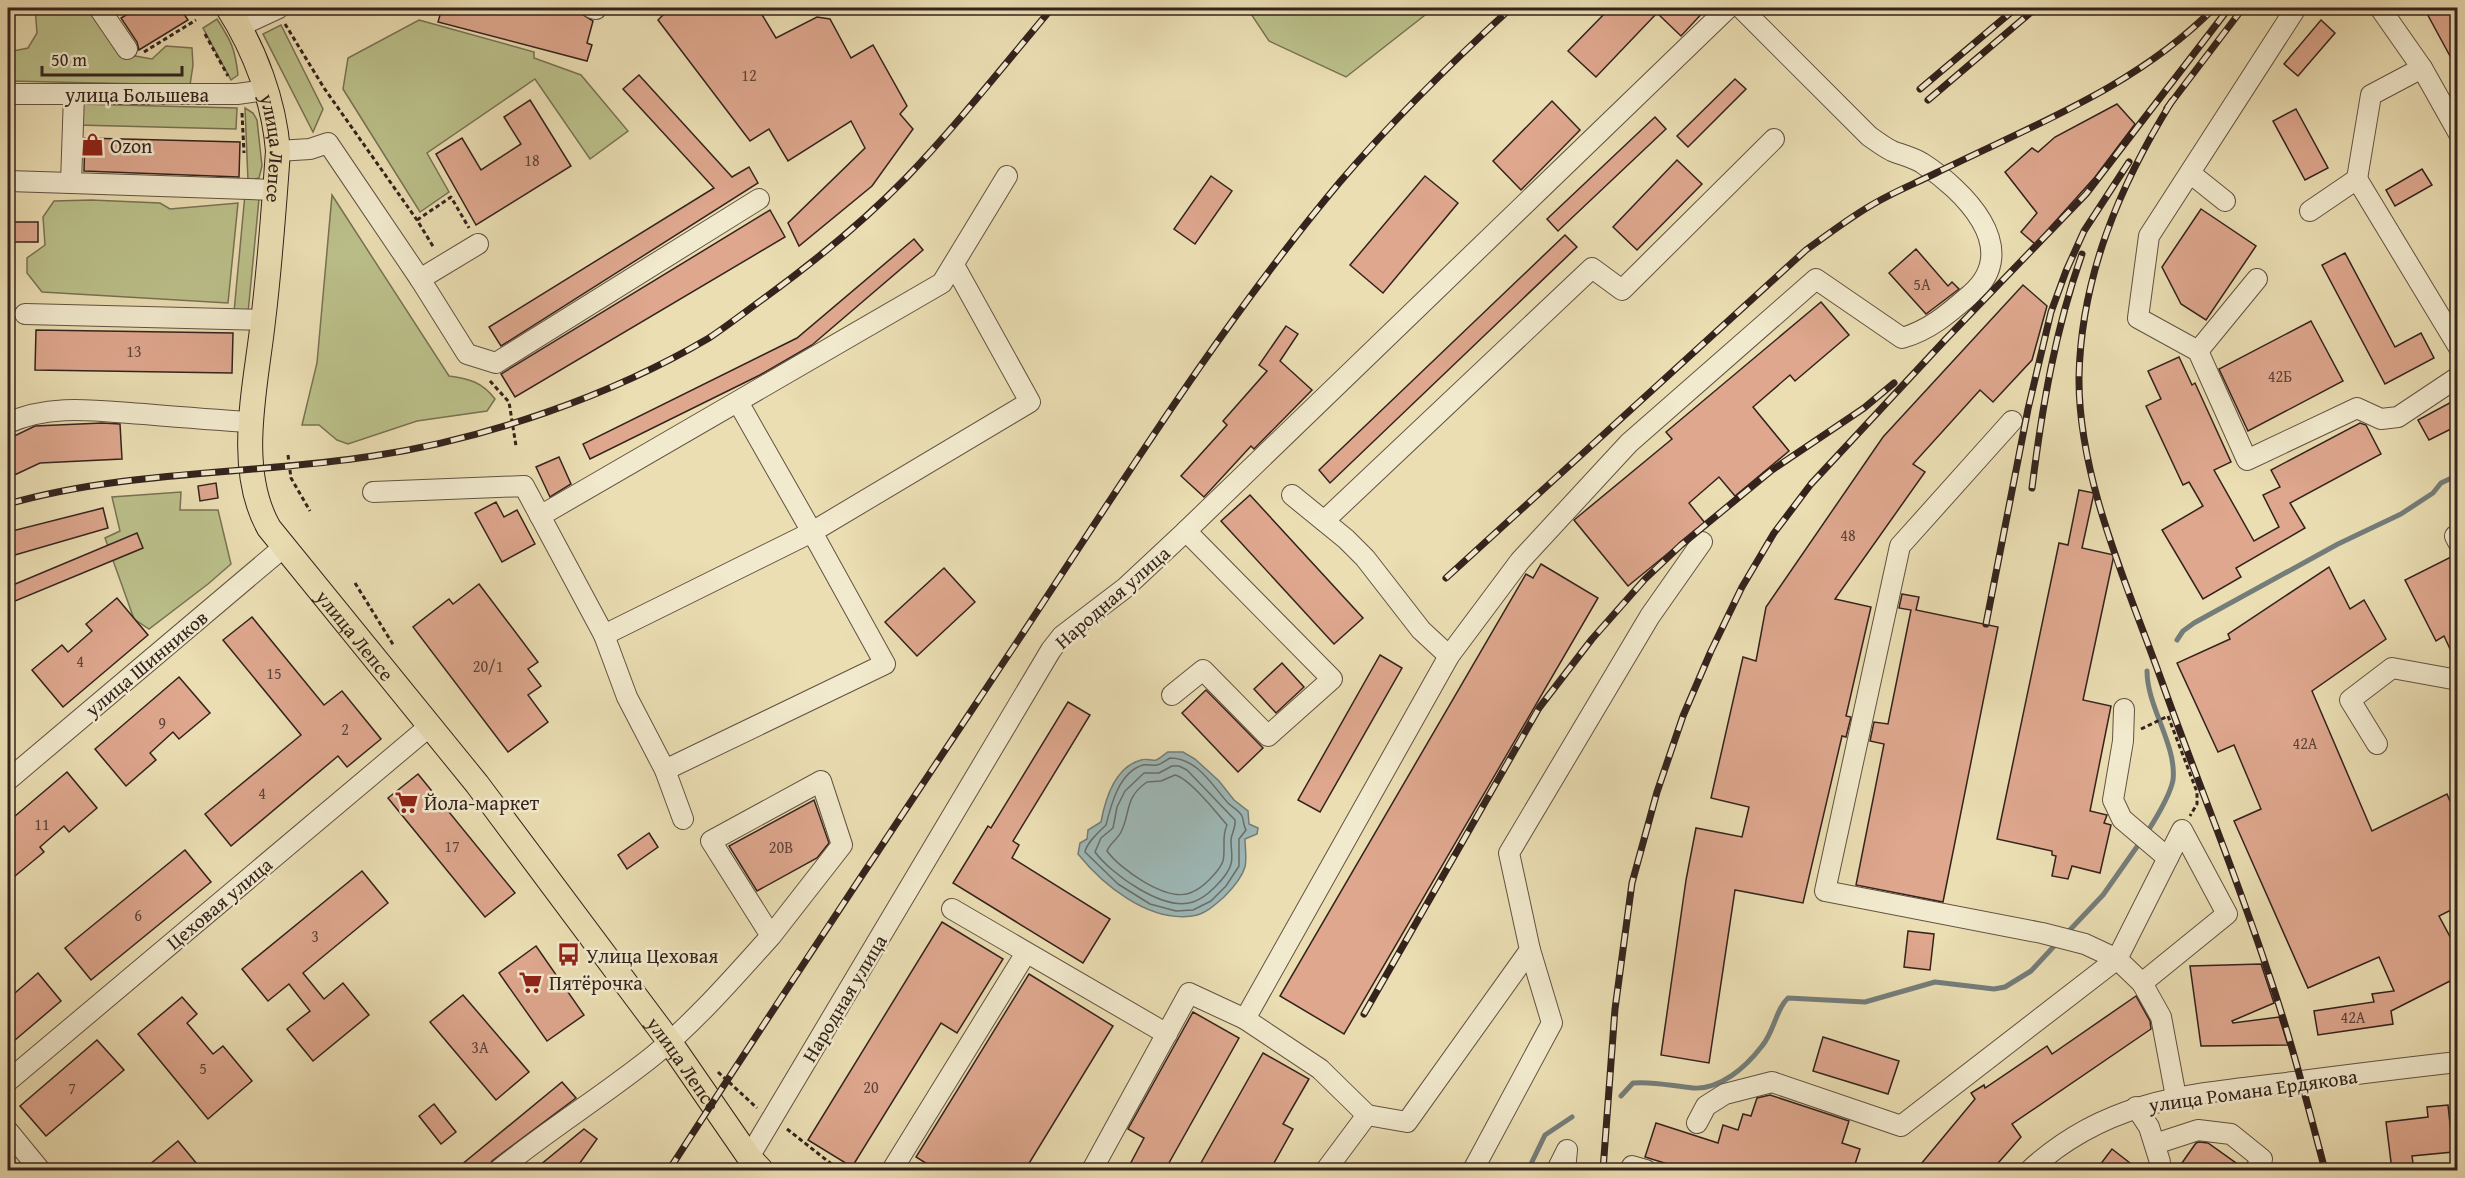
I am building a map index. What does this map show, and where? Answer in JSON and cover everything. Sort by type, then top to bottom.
[{"type":"main road","name":"улица Лепсе","points":[[234,17],[266,90],[276,128],[278,151],[264,320],[250,422],[255,498],[269,528],[431,725],[669,1041],[755,1164]]},
{"type":"street","points":[[99,8],[126,49]]},
{"type":"street","points":[[1186,531],[1728,8]]},
{"type":"street","points":[[1245,1018],[1449,656],[1520,561],[1629,443],[1816,279],[1902,338],[1916,334],[1940,320],[1974,292],[1988,271],[1991,251],[1988,235],[1978,216],[1959,193],[1921,162],[1892,151],[1869,136],[1741,8]]},
{"type":"street","points":[[2296,8],[2149,236],[2138,318],[2199,351],[2247,460],[2357,408],[2381,419],[2398,417],[2457,377]]},
{"type":"street","points":[[2380,8],[2422,68],[2457,132]]},
{"type":"street","points":[[234,17],[276,10]]},
{"type":"street","points":[[2422,68],[2371,95],[2356,179],[2457,346]]},
{"type":"street","name":"улица Большева","points":[[8,94],[239,98],[266,90]]},
{"type":"street","points":[[71,183],[74,95]]},
{"type":"street","points":[[1324,521],[1592,268],[1622,290],[1774,139]]},
{"type":"street","points":[[278,151],[310,149],[328,143],[420,279],[467,354],[496,363],[759,199]]},
{"type":"street","points":[[2190,173],[2226,201]]},
{"type":"street","points":[[540,516],[942,283],[1007,176]]},
{"type":"street","points":[[2310,211],[2356,179]]},
{"type":"street","points":[[8,182],[275,190]]},
{"type":"street","points":[[420,279],[478,244]]},
{"type":"street","points":[[604,635],[812,532],[1030,402],[954,265]]},
{"type":"street","points":[[2199,351],[2257,279]]},
{"type":"street","points":[[25,314],[264,320]]},
{"type":"street","points":[[665,770],[885,664],[738,402]]},
{"type":"street","points":[[8,423],[49,411],[82,410],[250,422]]},
{"type":"street","points":[[2012,421],[1900,546],[1825,891],[2042,933],[2085,944],[2117,959],[2142,983],[2161,1017],[2176,1097]]},
{"type":"street","points":[[373,492],[524,486],[604,635],[627,696],[665,770],[683,819]]},
{"type":"street","points":[[1292,495],[1365,558],[1421,630],[1449,656]]},
{"type":"street","name":"Народная улица","points":[[755,1164],[1051,650],[1062,636],[1125,588],[1186,531],[1332,679],[1268,736],[1203,670],[1172,695]]},
{"type":"street","points":[[2457,535],[2455,536],[2457,542]]},
{"type":"street","points":[[1473,1170],[1552,1023],[1530,950],[1509,853],[1650,616],[1702,542]]},
{"type":"street","name":"улица Шинников","points":[[8,780],[285,546]]},
{"type":"street","points":[[2377,744],[2350,700],[2392,668],[2457,680]]},
{"type":"street","points":[[2124,710],[2123,741],[2113,800],[2122,819],[2160,852]]},
{"type":"street","name":"Цеховая улица","points":[[8,1081],[431,725]]},
{"type":"street","points":[[499,1170],[536,1140],[653,1056],[708,1005],[771,936],[842,845],[821,781],[711,841],[771,936]]},
{"type":"street","points":[[1697,1123],[1706,1106],[1725,1094],[1772,1082],[1900,1126],[2117,959],[2160,852],[2182,830],[2227,914],[2142,983]]},
{"type":"street","points":[[952,909],[1167,1034]]},
{"type":"street","points":[[1092,1170],[1189,993],[1245,1018],[1320,1069],[1367,1115],[1407,1122],[1530,950]]},
{"type":"street","points":[[892,1170],[1026,953]]},
{"type":"street","name":"улица Романа Ердякова","points":[[2030,1170],[2050,1152],[2086,1129],[2136,1107],[2176,1097],[2457,1062]]},
{"type":"street","points":[[2136,1107],[2149,1127],[2158,1153],[2198,1130],[2231,1134],[2262,1159],[2255,1170]]},
{"type":"street","points":[[1326,1170],[1367,1115]]},
{"type":"street","points":[[8,1131],[40,1170]]},
{"type":"street","points":[[518,1170],[536,1140]]},
{"type":"street","points":[[1557,1170],[1567,1150],[1565,1170]]},
{"type":"street","points":[[1632,1170],[1632,1167],[1646,1170]]},
{"type":"path","points":[[276,10],[324,88],[417,220],[444,264]]},
{"type":"path","points":[[126,49],[139,55],[196,20]]},
{"type":"path","points":[[205,34],[239,98],[244,153]]},
{"type":"path","points":[[417,220],[451,197],[478,244]]},
{"type":"path","points":[[509,402],[516,446]]},
{"type":"path","points":[[288,455],[291,478],[310,511]]},
{"type":"path","points":[[355,582],[397,650]]},
{"type":"path","points":[[2142,728],[2168,716],[2197,792],[2197,804],[2182,830]]},
{"type":"green space","points":[[35,8],[90,8],[124,54],[152,59],[166,46],[192,48],[193,65],[190,85],[8,81],[8,52],[28,48],[37,33]]},
{"type":"green space","points":[[1247,8],[1434,8],[1346,77],[1269,41]]},
{"type":"green space","points":[[217,19],[234,51],[238,75],[231,80],[203,28]]},
{"type":"green space","points":[[419,20],[534,52],[534,58],[581,75],[628,131],[590,159],[535,79],[427,153],[449,192],[420,212],[343,89],[348,58]]},
{"type":"green space","points":[[281,25],[323,109],[313,132],[263,34]]},
{"type":"green space","points":[[78,104],[237,108],[236,129],[77,125]]},
{"type":"green space","points":[[245,108],[253,113],[257,120],[262,166],[259,178],[248,181]]},
{"type":"green space","points":[[245,194],[259,199],[248,313],[234,312]]},
{"type":"green space","points":[[332,195],[449,376],[475,382],[495,399],[487,411],[417,421],[348,444],[337,440],[319,425],[302,425],[317,363]]},
{"type":"green space","points":[[54,201],[160,203],[170,209],[238,203],[228,303],[42,292],[27,273],[27,258],[45,245],[43,217]]},
{"type":"green space","points":[[181,492],[180,510],[218,510],[231,564],[149,629],[134,619],[105,538],[120,531],[112,497]]},
{"type":"water","points":[[1168,752],[1183,752],[1195,759],[1219,781],[1234,800],[1248,811],[1249,824],[1258,828],[1257,834],[1245,839],[1245,867],[1236,883],[1213,906],[1201,914],[1192,916],[1159,913],[1128,899],[1100,878],[1078,854],[1080,843],[1087,839],[1088,830],[1101,822],[1113,785],[1124,770],[1141,760],[1158,759]]},
{"type":"building","points":[[138,8],[180,8],[188,20],[139,50],[137,42],[121,18]]},
{"type":"building","points":[[442,8],[469,13],[470,8],[557,8],[582,14],[593,21],[587,43],[592,45],[587,61],[438,22]]},
{"type":"building","points":[[670,8],[758,8],[776,38],[817,17],[830,19],[851,58],[873,45],[907,106],[900,114],[913,129],[872,186],[799,246],[788,223],[865,148],[851,121],[788,161],[769,129],[750,141],[658,20]]},
{"type":"building","points":[[1610,8],[1707,8],[1681,36],[1657,13],[1596,77],[1568,51]]},
{"type":"building","points":[[2424,8],[2457,8],[2457,69]]},
{"type":"building","points":[[2321,20],[2335,33],[2298,76],[2284,64]]},
{"type":"building","points":[[639,75],[732,177],[749,167],[758,183],[501,346],[489,327],[714,188],[623,89]]},
{"type":"building","points":[[1735,79],[1746,89],[1688,147],[1677,136]]},
{"type":"building","points":[[530,100],[571,166],[476,225],[436,154],[462,138],[481,170],[521,144],[504,117]]},
{"type":"building","points":[[1552,101],[1580,130],[1521,190],[1493,161]]},
{"type":"building","points":[[2117,104],[2135,124],[2095,177],[2035,244],[2021,232],[2037,213],[2005,172],[2032,148],[2038,152],[2055,137]]},
{"type":"building","points":[[2296,109],[2328,168],[2305,180],[2273,121]]},
{"type":"building","points":[[1655,117],[1666,129],[1558,231],[1547,219]]},
{"type":"building","points":[[85,138],[240,142],[239,177],[84,171]]},
{"type":"building","points":[[1677,160],[1702,184],[1637,250],[1613,227]]},
{"type":"building","points":[[2422,169],[2432,185],[2395,206],[2386,190]]},
{"type":"building","points":[[1211,176],[1232,191],[1195,244],[1174,229]]},
{"type":"building","points":[[1425,176],[1458,203],[1383,293],[1350,265]]},
{"type":"building","points":[[2201,209],[2256,246],[2206,320],[2181,304],[2162,267]]},
{"type":"building","points":[[770,210],[785,237],[515,397],[501,374]]},
{"type":"building","points":[[8,222],[38,222],[38,242],[8,242]]},
{"type":"building","points":[[1565,235],[1577,247],[1330,483],[1319,470]]},
{"type":"building","points":[[914,239],[923,250],[812,345],[760,375],[590,459],[583,444],[797,338]]},
{"type":"building","points":[[1916,249],[1948,286],[1952,282],[1959,289],[1926,314],[1889,273]]},
{"type":"building","points":[[2345,253],[2395,347],[2421,333],[2434,358],[2385,384],[2322,265]]},
{"type":"building","points":[[2023,285],[2047,306],[2032,360],[1993,402],[1980,390],[1913,464],[1925,472],[1835,599],[1871,607],[1846,716],[1851,717],[1846,737],[1842,736],[1803,903],[1735,890],[1709,1063],[1661,1055],[1686,880],[1696,828],[1742,837],[1749,807],[1711,798],[1743,657],[1756,661],[1766,607],[1883,437]]},
{"type":"building","points":[[1821,302],[1849,335],[1795,381],[1790,375],[1753,407],[1789,451],[1735,496],[1719,477],[1689,503],[1705,523],[1628,586],[1574,520],[1672,439],[1666,432]]},
{"type":"building","points":[[2311,321],[2343,381],[2248,431],[2219,369]]},
{"type":"building","points":[[1286,326],[1298,334],[1280,361],[1312,390],[1254,449],[1251,446],[1204,497],[1181,476],[1227,425],[1223,421],[1267,371],[1259,365]]},
{"type":"building","points":[[36,330],[233,333],[232,373],[35,370]]},
{"type":"building","points":[[2179,357],[2192,385],[2195,383],[2231,462],[2214,470],[2254,541],[2279,527],[2263,495],[2280,487],[2271,470],[2360,423],[2366,425],[2381,454],[2290,503],[2305,528],[2236,568],[2241,577],[2203,599],[2162,530],[2203,506],[2189,482],[2183,485],[2146,406],[2161,399],[2148,371]]},
{"type":"building","points":[[2457,399],[2457,426],[2429,440],[2418,420]]},
{"type":"building","points":[[120,424],[122,459],[40,463],[8,478],[8,439],[35,426]]},
{"type":"building","points":[[559,457],[571,484],[550,497],[536,467]]},
{"type":"building","points":[[216,483],[218,498],[200,501],[198,486]]},
{"type":"building","points":[[2079,490],[2094,493],[2082,548],[2114,555],[2083,700],[2111,706],[2090,811],[2107,815],[2104,823],[2111,825],[2100,873],[2072,866],[2068,879],[2052,876],[2056,856],[2052,855],[2052,851],[1997,839],[2059,543],[2068,545]]},
{"type":"building","points":[[1250,495],[1363,618],[1334,644],[1221,521]]},
{"type":"building","points":[[496,502],[504,517],[517,510],[535,544],[502,562],[475,513]]},
{"type":"building","points":[[103,508],[108,528],[8,557],[8,532]]},
{"type":"building","points":[[137,533],[143,548],[8,604],[8,587]]},
{"type":"building","points":[[2457,554],[2457,664],[2444,636],[2436,641],[2405,580]]},
{"type":"building","points":[[1541,564],[1598,598],[1344,1034],[1280,996],[1526,574],[1533,578]]},
{"type":"building","points":[[2329,567],[2350,609],[2364,600],[2386,639],[2312,691],[2372,831],[2447,794],[2457,818],[2457,907],[2439,916],[2454,944],[2457,943],[2457,980],[2450,981],[2391,1011],[2393,1024],[2318,1035],[2314,1011],[2374,1002],[2372,994],[2394,991],[2379,957],[2308,988],[2234,821],[2261,809],[2234,745],[2218,752],[2177,663],[2230,639],[2228,634]]},
{"type":"building","points":[[944,568],[975,602],[917,656],[885,622]]},
{"type":"building","points":[[479,584],[538,662],[528,669],[541,686],[528,695],[548,722],[508,752],[413,627],[449,599],[453,604]]},
{"type":"building","points":[[1902,594],[1919,597],[1916,610],[1998,627],[1943,902],[1856,885],[1884,744],[1870,741],[1874,722],[1888,724],[1911,610],[1899,608]]},
{"type":"building","points":[[117,598],[148,635],[63,707],[32,670],[62,645],[68,652],[92,631],[86,624]]},
{"type":"building","points":[[252,617],[324,705],[342,691],[381,739],[347,767],[338,756],[231,846],[205,814],[301,735],[223,640]]},
{"type":"building","points":[[1380,655],[1402,668],[1320,812],[1298,800]]},
{"type":"building","points":[[1282,663],[1304,687],[1276,713],[1254,689]]},
{"type":"building","points":[[179,677],[210,713],[179,739],[173,732],[150,753],[156,760],[126,786],[95,749]]},
{"type":"building","points":[[1206,690],[1263,748],[1238,772],[1182,713]]},
{"type":"building","points":[[1068,702],[1090,715],[1013,841],[1019,845],[1012,858],[1110,919],[1083,963],[953,883],[988,826],[991,828]]},
{"type":"building","points":[[67,772],[97,808],[69,832],[64,826],[40,847],[44,852],[15,876],[8,867],[8,822]]},
{"type":"building","points":[[418,774],[515,893],[485,917],[388,798]]},
{"type":"building","points":[[814,800],[829,843],[817,858],[757,891],[729,846]]},
{"type":"building","points":[[649,833],[658,847],[627,869],[618,855]]},
{"type":"building","points":[[185,850],[211,882],[91,980],[65,948]]},
{"type":"building","points":[[362,871],[388,903],[303,973],[324,999],[343,983],[369,1015],[313,1061],[287,1029],[310,1011],[289,984],[268,1001],[242,969]]},
{"type":"building","points":[[942,922],[1003,959],[957,1033],[941,1023],[852,1167],[808,1140]]},
{"type":"building","points":[[1908,931],[1934,934],[1930,970],[1904,967]]},
{"type":"building","points":[[536,946],[584,1015],[547,1041],[499,973]]},
{"type":"building","points":[[2261,964],[2274,1003],[2232,1021],[2233,1023],[2279,1017],[2288,1045],[2201,1046],[2190,966]]},
{"type":"building","points":[[38,973],[61,1001],[8,1046],[8,999]]},
{"type":"building","points":[[1029,974],[1113,1026],[1025,1170],[926,1170],[929,1165],[916,1157]]},
{"type":"building","points":[[463,995],[529,1072],[496,1100],[430,1022]]},
{"type":"building","points":[[2136,996],[2150,1021],[2151,1029],[2012,1124],[2021,1137],[1992,1170],[1916,1170],[1975,1099],[1971,1093],[1984,1085],[1985,1088],[2047,1046],[2052,1054]]},
{"type":"building","points":[[182,997],[197,1014],[187,1023],[213,1054],[223,1046],[252,1081],[208,1119],[138,1034]]},
{"type":"building","points":[[1193,1012],[1239,1038],[1165,1170],[1127,1170],[1144,1138],[1128,1129]]},
{"type":"building","points":[[1823,1037],[1899,1061],[1888,1094],[1813,1071]]},
{"type":"building","points":[[97,1040],[124,1070],[46,1136],[20,1106]]},
{"type":"building","points":[[1263,1053],[1309,1079],[1283,1124],[1293,1129],[1270,1170],[1197,1170]]},
{"type":"building","points":[[562,1082],[576,1098],[492,1161],[487,1170],[455,1170]]},
{"type":"building","points":[[1770,1095],[1849,1121],[1842,1143],[1860,1149],[1853,1170],[1687,1170],[1645,1157],[1656,1123],[1718,1143],[1723,1125],[1738,1130],[1743,1114],[1751,1116],[1757,1098]]},
{"type":"building","points":[[434,1104],[456,1132],[441,1144],[419,1116]]},
{"type":"building","points":[[2448,1105],[2453,1152],[2412,1156],[2414,1170],[2392,1170],[2386,1122],[2428,1117],[2427,1107]]},
{"type":"building","points":[[584,1129],[597,1139],[575,1170],[534,1170]]},
{"type":"building","points":[[178,1141],[202,1170],[143,1170]]},
{"type":"building","points":[[2199,1142],[2208,1143],[2243,1170],[2177,1170]]},
{"type":"building","points":[[2112,1149],[2139,1170],[2096,1170]]},
{"type":"waterway","points":[[2177,640],[2183,631],[2194,623],[2338,544],[2401,514],[2433,493],[2441,483],[2458,475]]},
{"type":"waterway","points":[[2146,834],[2166,800],[2173,780],[2171,753],[2148,685],[2147,671]]},
{"type":"waterway","points":[[2066,934],[2103,895],[2141,841]]},
{"type":"waterway","points":[[1621,1096],[1633,1083],[1703,1088],[1732,1076],[1762,1046],[1788,998],[1865,1002],[1935,982],[1994,989],[2005,987],[2031,971],[2057,943]]},
{"type":"waterway","points":[[1528,1170],[1545,1135],[1572,1117]]},
{"type":"railway","points":[[8,504],[98,485],[327,462],[416,448],[459,439],[503,426],[631,379],[709,338],[837,242],[889,195],[925,158],[1052,8]]},
{"type":"railway","points":[[669,1170],[1136,461],[1254,291],[1359,160],[1422,93],[1511,8]]},
{"type":"railway","points":[[1920,89],[2016,8]]},
{"type":"railway","points":[[1928,100],[2036,8]]},
{"type":"railway","points":[[1446,578],[1806,250],[1854,216],[1886,197],[2046,121],[2117,82],[2184,36],[2214,8]]},
{"type":"railway","points":[[1603,1170],[1615,1009],[1632,883],[1657,792],[1683,716],[1742,587],[1774,533],[1811,484],[1945,340],[2086,194],[2229,8]]},
{"type":"railway","points":[[2167,108],[2243,8]]},
{"type":"railway","points":[[2172,101],[2136,165],[2120,199],[2096,267],[2081,340],[2079,377],[2081,415],[2087,454],[2107,532],[2255,933],[2291,1044],[2325,1170]]},
{"type":"railway","points":[[1986,624],[2028,409],[2051,312],[2084,231],[2129,162]]},
{"type":"railway","points":[[2032,488],[2040,428],[2057,340],[2082,254]]},
{"type":"railway","points":[[1364,1014],[1539,708],[1592,639],[1645,579],[1681,545],[1772,470],[1864,408],[1894,383]]},
{"type":"place","name":"Ozon","points":[[92,145]]},
{"type":"place","name":"Йола-маркет","points":[[406,802]]},
{"type":"place","name":"Улица Цеховая","points":[[568,955]]},
{"type":"place","name":"Пятёрочка","points":[[531,982]]}]
